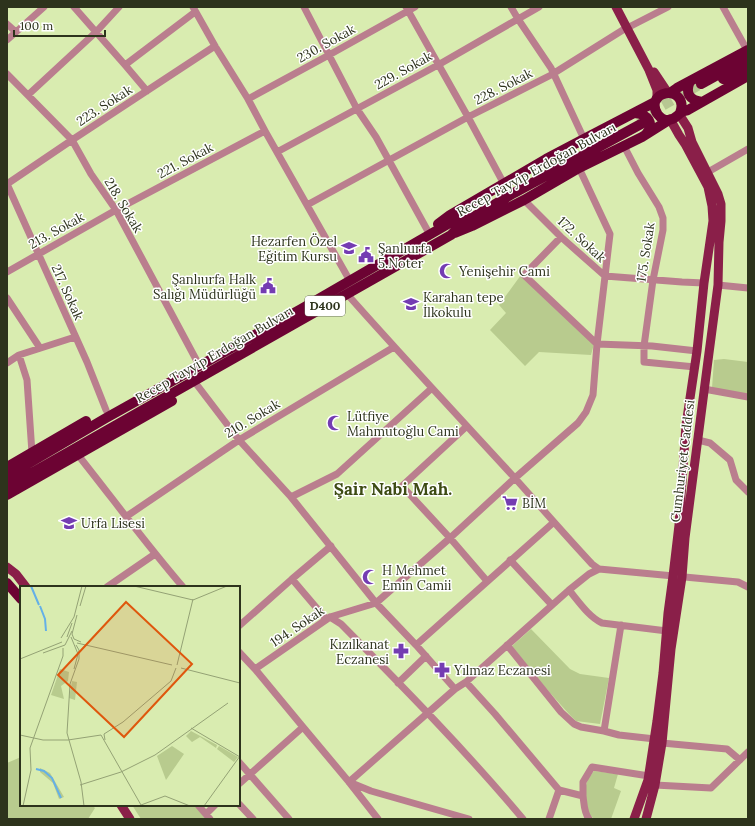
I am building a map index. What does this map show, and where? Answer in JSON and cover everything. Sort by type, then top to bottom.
[{"type":"highway","points":[[430,235],[437,225],[450,215],[504,184],[584,139],[638,119],[662,95],[669,93],[690,81],[748,53]]},
{"type":"highway","points":[[748,53],[703,86],[748,66]]},
{"type":"highway","points":[[451,235],[524,200],[579,168],[642,137],[748,76]]},
{"type":"highway","points":[[690,81],[688,86],[689,95],[692,99],[702,102]]},
{"type":"highway","points":[[669,93],[678,97],[682,105],[675,117]]},
{"type":"highway","points":[[656,101],[655,110],[660,117],[675,117]]},
{"type":"highway","points":[[638,119],[641,114],[650,123],[650,129],[642,137]]},
{"type":"highway","name":"Recep Tayyip Erdoğan Bulvarı","points":[[7,487],[451,235],[462,223],[638,119]]},
{"type":"highway","name":"Recep Tayyip Erdoğan Bulvarı","points":[[7,476],[199,365],[350,281],[507,189],[589,147],[638,119]]},
{"type":"highway","points":[[7,467],[161,380],[176,379]]},
{"type":"highway","points":[[7,495],[172,401],[190,383]]},
{"type":"highway","points":[[7,583],[20,598]]},
{"type":"main road","points":[[616,7],[651,67],[669,93]]},
{"type":"main road","points":[[620,7],[628,28],[649,70],[657,90],[656,101]]},
{"type":"main road","name":"Cumhuriyet Caddesi","points":[[646,819],[655,785],[668,613],[678,576],[685,538],[718,285],[718,242],[722,221],[721,204],[718,194],[692,142],[688,128],[675,117]]},
{"type":"main road","name":"Cumhuriyet Caddesi","points":[[634,819],[645,790],[658,741],[671,649],[678,576],[679,525],[686,425],[713,221],[708,187],[679,135],[675,117]]},
{"type":"main road","points":[[7,567],[16,574],[25,586]]},
{"type":"main road","points":[[122,806],[130,819]]},
{"type":"street","points":[[7,40],[44,7]]},
{"type":"street","points":[[74,7],[147,91]]},
{"type":"street","points":[[28,96],[96,32],[120,7]]},
{"type":"street","points":[[304,7],[357,109],[376,137],[430,235]]},
{"type":"street","name":"230. Sokak","points":[[248,99],[329,55],[407,9],[415,7]]},
{"type":"street","points":[[511,7],[554,73],[584,139]]},
{"type":"street","name":"229. Sokak","points":[[277,152],[438,65],[539,7]]},
{"type":"street","name":"228. Sokak","points":[[307,205],[468,117],[554,73],[628,28],[668,7]]},
{"type":"street","points":[[723,7],[748,53]]},
{"type":"street","points":[[125,65],[194,9],[248,99],[265,132],[350,281]]},
{"type":"street","points":[[407,9],[504,184]]},
{"type":"street","points":[[7,24],[16,32]]},
{"type":"street","name":"223. Sokak","points":[[7,184],[215,46]]},
{"type":"street","name":"218. Sokak","points":[[7,74],[72,140],[91,174],[116,210],[199,365]]},
{"type":"street","name":"221. Sokak","points":[[116,210],[265,132]]},
{"type":"street","name":"175. Sokak","points":[[624,146],[638,173],[659,207],[662,218],[663,230],[653,280],[644,346]]},
{"type":"street","points":[[708,172],[748,149]]},
{"type":"street","name":"194. Sokak","points":[[255,669],[328,618],[376,603],[578,423],[586,412],[592,395],[610,234],[579,168]]},
{"type":"street","name":"217. Sokak","points":[[7,184],[76,337],[106,410]]},
{"type":"street","name":"172. Sokak","points":[[524,200],[561,237],[605,276],[704,283]]},
{"type":"street","name":"213. Sokak","points":[[7,272],[116,210]]},
{"type":"street","points":[[561,237],[524,275],[597,344],[652,346],[697,351]]},
{"type":"street","points":[[718,285],[748,288]]},
{"type":"street","points":[[347,294],[592,564],[599,569],[738,582],[748,586]]},
{"type":"street","points":[[7,298],[40,348]]},
{"type":"street","points":[[7,363],[19,355],[76,337]]},
{"type":"street","points":[[644,346],[644,362],[694,367]]},
{"type":"street","name":"210. Sokak","points":[[126,516],[239,440],[394,347]]},
{"type":"street","points":[[19,355],[27,380],[32,453]]},
{"type":"street","points":[[190,383],[291,497],[376,603],[455,689]]},
{"type":"street","points":[[291,497],[337,474],[432,388]]},
{"type":"street","points":[[704,389],[748,397]]},
{"type":"street","points":[[467,426],[402,486],[487,581]]},
{"type":"street","points":[[698,440],[710,443],[730,460],[736,480],[748,492]]},
{"type":"street","points":[[78,455],[155,554],[182,586]]},
{"type":"street","points":[[416,645],[554,522]]},
{"type":"street","points":[[240,625],[331,546]]},
{"type":"street","points":[[107,586],[155,554]]},
{"type":"street","points":[[510,560],[552,606]]},
{"type":"street","points":[[349,782],[455,689],[466,682],[569,590],[589,574],[599,569]]},
{"type":"street","points":[[292,579],[328,618],[341,624],[428,713],[523,819]]},
{"type":"street","points":[[569,590],[596,621],[621,626],[667,631]]},
{"type":"street","points":[[604,732],[621,626]]},
{"type":"street","points":[[507,645],[561,712],[574,724],[580,727],[658,741],[727,749],[740,760]]},
{"type":"street","points":[[240,653],[349,782],[378,819]]},
{"type":"street","points":[[398,683],[426,656]]},
{"type":"street","points":[[466,682],[559,790],[583,796]]},
{"type":"street","points":[[240,783],[303,727]]},
{"type":"street","points":[[645,790],[655,785],[711,788],[748,752]]},
{"type":"street","points":[[240,763],[289,819]]},
{"type":"street","points":[[588,818],[583,796],[583,782],[592,767],[649,776]]},
{"type":"street","points":[[349,782],[372,791],[469,819]]},
{"type":"street","points":[[549,819],[559,790]]},
{"type":"street","points":[[240,805],[253,819]]},
{"type":"street","points":[[199,806],[208,816],[215,806]]},
{"type":"green space","points":[[521,275],[594,344],[591,355],[539,352],[525,366],[490,330],[506,313],[499,305]]},
{"type":"green space","points":[[724,359],[748,362],[748,395],[712,388],[714,360]]},
{"type":"green space","points":[[531,629],[570,669],[580,674],[609,678],[600,724],[576,721],[544,686],[512,646]]},
{"type":"green space","points":[[20,757],[20,806],[93,806],[95,808],[88,819],[7,819],[7,763]]},
{"type":"green space","points":[[594,771],[618,774],[614,788],[621,791],[611,819],[594,819],[588,813],[585,789],[588,779]]},
{"type":"green space","points":[[133,806],[195,806],[206,819],[141,819]]},
{"type":"tunnel","points":[[637,120],[701,84]]},
{"type":"place","name":"Hezarfen Özel Eğitim Kursu","points":[[349,248]]},
{"type":"place","name":"Şanlıurfa 5.Noter","points":[[366,255]]},
{"type":"place","name":"Yenişehir Cami","points":[[447,271]]},
{"type":"place","name":"Şanlıurfa Halk Salığı Müdürlüğü","points":[[268,286]]},
{"type":"place","name":"Karahan tepe İlkokulu","points":[[411,304]]},
{"type":"place","name":"Lütfiye Mahmutoğlu Cami","points":[[335,423]]},
{"type":"place","name":"BİM","points":[[510,503]]},
{"type":"place","name":"Urfa Lisesi","points":[[69,523]]},
{"type":"place","name":"H Mehmet Emin Camii","points":[[370,577]]},
{"type":"place","name":"Kızılkanat Eczanesi","points":[[401,651]]},
{"type":"place","name":"Yılmaz Eczanesi","points":[[442,670]]},
{"type":"district","name":"Şair Nabi Mah.","points":[[393,489]]}]
